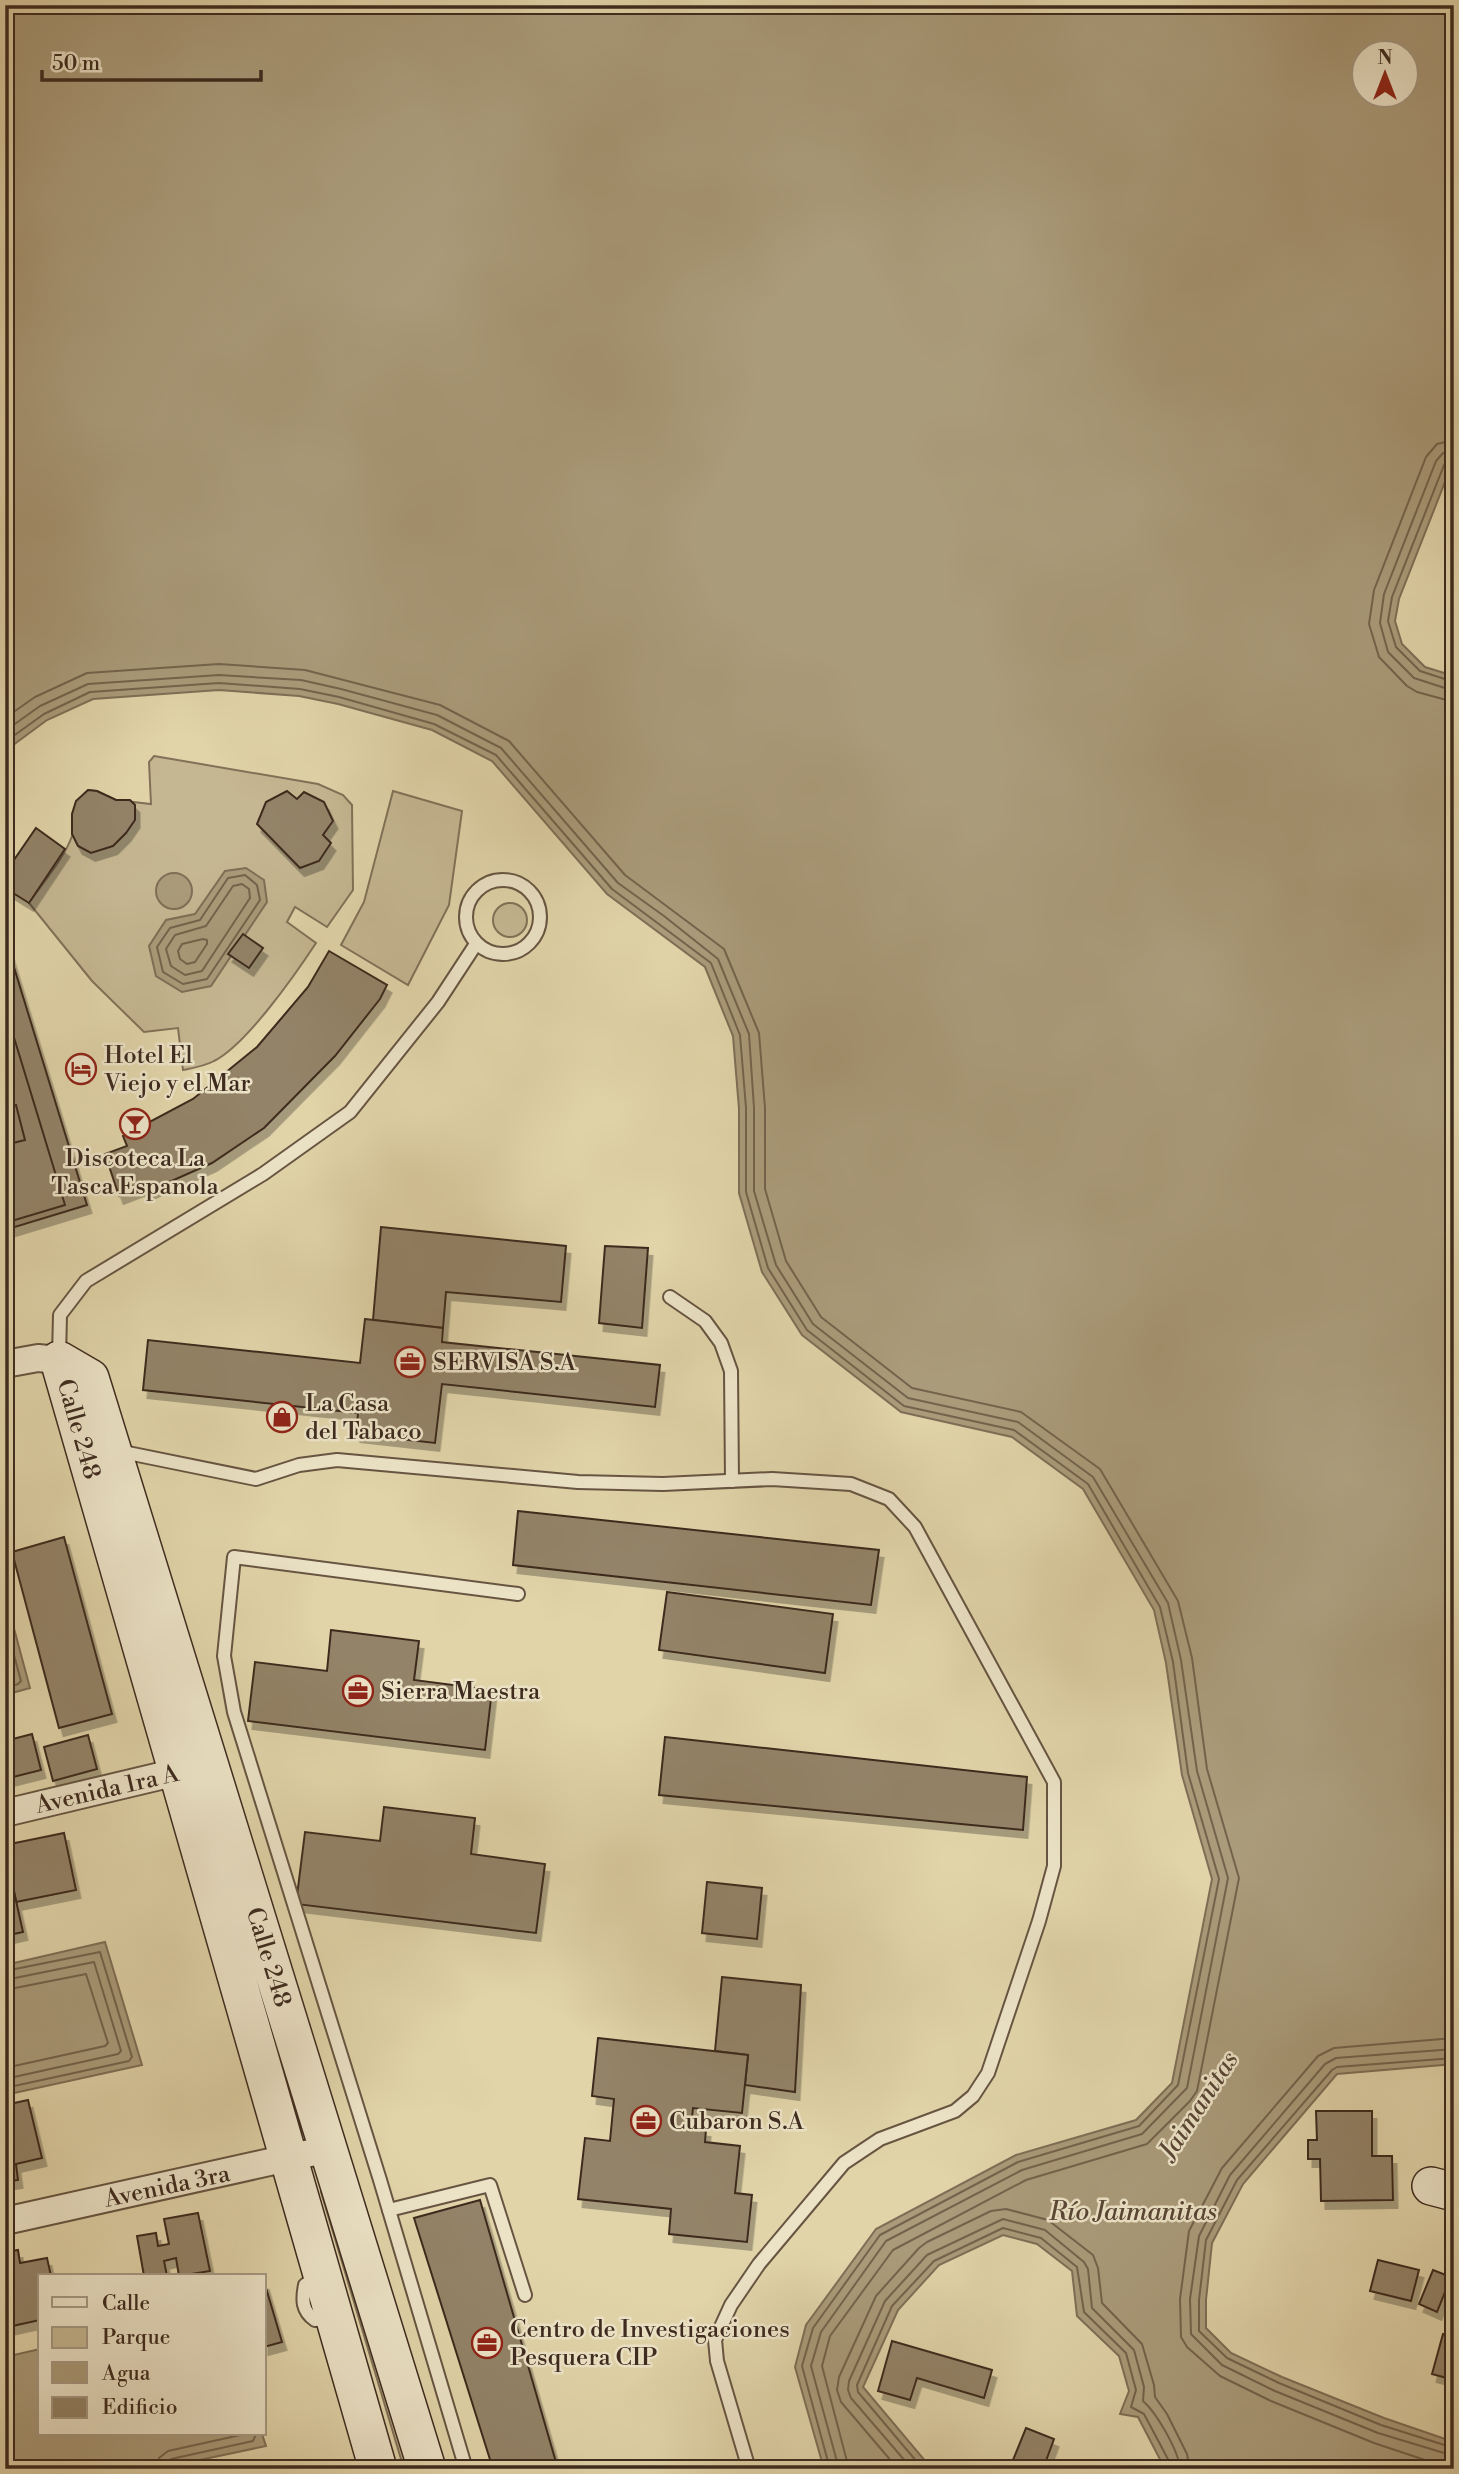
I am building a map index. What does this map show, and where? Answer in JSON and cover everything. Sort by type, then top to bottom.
[{"type":"street","points":[[5,1364],[38,1358],[59,1360]]},
{"type":"street","name":"Calle 248","points":[[59,1360],[90,1378],[112,1450],[194,1768],[289,2159],[378,2469]]},
{"type":"street","name":"Calle 248","points":[[59,1360],[194,1768],[328,2149],[427,2469]]},
{"type":"street","name":"Avenida 1ra A","points":[[5,1813],[194,1768]]},
{"type":"street","name":"Avenida 3ra","points":[[5,2221],[328,2149]]},
{"type":"lane","points":[[513,881],[534,896],[539,907],[540,920],[531,943],[510,954],[486,951],[476,944],[466,923],[469,900],[476,890],[487,883],[513,881]]},
{"type":"lane","points":[[59,1360],[60,1315],[86,1281],[263,1174],[350,1112],[438,1002],[476,944]]},
{"type":"lane","points":[[670,1297],[705,1321],[721,1343],[732,1371],[732,1481]]},
{"type":"lane","points":[[112,1450],[256,1479],[299,1465],[337,1460],[578,1482],[663,1484],[772,1479],[851,1484],[889,1499],[915,1527],[1055,1782],[1054,1867],[1039,1921],[988,2073],[973,2096],[955,2111],[880,2139],[844,2164],[759,2264],[731,2305],[715,2340],[717,2361],[749,2469]]},
{"type":"lane","points":[[466,2469],[389,2210],[234,1712],[224,1656],[234,1557],[519,1594]]},
{"type":"lane","points":[[389,2210],[490,2185],[525,2295]]},
{"type":"green space","points":[[154,756],[318,784],[343,795],[352,805],[353,890],[327,927],[295,907],[287,922],[316,943],[307,957],[255,1025],[227,1053],[203,1066],[183,1070],[178,1028],[144,1032],[92,981],[29,903],[69,844],[74,828],[74,809],[88,790],[116,800],[151,804],[149,762]]},
{"type":"green space","points":[[393,791],[462,811],[449,905],[408,985],[341,945],[364,902]]},
{"type":"green space","points":[[510,903],[522,908],[527,920],[522,932],[510,937],[498,932],[493,920],[498,908]]},
{"type":"green space","points":[[321,2192],[327,2192],[411,2469],[404,2469]]},
{"type":"water","points":[[5,5],[1454,5],[1454,459],[1399,599],[1395,621],[1402,644],[1425,667],[1454,676],[1454,2064],[1337,2074],[1243,2184],[1212,2243],[1206,2328],[1231,2353],[1282,2377],[1384,2418],[1454,2442],[1454,2469],[1165,2469],[1138,2417],[1120,2414],[1129,2391],[1119,2356],[1077,2316],[1072,2271],[1037,2244],[1003,2235],[939,2265],[898,2310],[863,2387],[932,2469],[824,2469],[795,2367],[806,2325],[876,2229],[1016,2155],[1136,2120],[1172,2083],[1212,1879],[1182,1775],[1166,1663],[1154,1610],[1083,1489],[1012,1437],[901,1412],[802,1335],[762,1272],[739,1193],[739,1109],[733,1036],[705,967],[607,894],[492,761],[432,730],[299,696],[219,690],[93,699],[47,720],[5,751]]},
{"type":"water","points":[[246,868],[264,880],[267,902],[211,986],[182,992],[156,976],[149,946],[166,920],[195,914],[225,871]]},
{"type":"water","points":[[174,873],[187,878],[192,891],[187,904],[174,909],[161,904],[156,891],[161,878]]},
{"type":"water","points":[[5,1595],[30,1688],[5,1695]]},
{"type":"water","points":[[105,1942],[142,2065],[5,2095],[5,1965]]},
{"type":"water","points":[[38,2349],[38,2436],[263,2436],[266,2446],[157,2469],[5,2469],[5,2357]]},
{"type":"building","points":[[88,790],[116,800],[130,800],[135,805],[135,820],[126,833],[113,846],[91,853],[78,846],[72,834],[72,814],[76,801]]},
{"type":"building","points":[[287,791],[297,799],[304,792],[324,802],[333,821],[323,835],[331,843],[319,861],[300,868],[257,824],[266,802]]},
{"type":"building","points":[[36,828],[65,849],[29,903],[5,888],[5,873]]},
{"type":"building","points":[[243,934],[263,948],[249,968],[228,954]]},
{"type":"building","points":[[5,938],[87,1205],[5,1230]]},
{"type":"building","points":[[329,951],[387,985],[380,999],[335,1056],[264,1128],[212,1163],[147,1192],[145,1186],[119,1196],[105,1154],[127,1146],[123,1136],[193,1099],[257,1047],[308,987]]},
{"type":"building","points":[[5,1008],[65,1205],[5,1223]]},
{"type":"building","points":[[16,1105],[25,1140],[5,1145],[5,1108]]},
{"type":"building","points":[[381,1227],[566,1246],[561,1302],[446,1292],[443,1328],[373,1320]]},
{"type":"building","points":[[605,1246],[648,1248],[642,1328],[599,1323]]},
{"type":"building","points":[[365,1319],[443,1328],[442,1342],[660,1365],[655,1407],[442,1384],[435,1443],[356,1434],[358,1413],[143,1390],[148,1340],[360,1363]]},
{"type":"building","points":[[518,1511],[879,1550],[871,1605],[513,1565]]},
{"type":"building","points":[[64,1537],[112,1714],[59,1728],[12,1552]]},
{"type":"building","points":[[667,1592],[833,1614],[825,1673],[659,1650]]},
{"type":"building","points":[[331,1630],[419,1641],[414,1680],[492,1690],[485,1750],[248,1721],[255,1662],[327,1671]]},
{"type":"building","points":[[32,1734],[41,1770],[5,1779],[5,1741]]},
{"type":"building","points":[[88,1735],[97,1769],[53,1781],[44,1747]]},
{"type":"building","points":[[665,1737],[1027,1777],[1023,1830],[659,1795]]},
{"type":"building","points":[[384,1807],[475,1818],[471,1854],[545,1864],[536,1933],[296,1904],[305,1832],[380,1841]]},
{"type":"building","points":[[64,1833],[76,1890],[16,1902],[5,1845]]},
{"type":"building","points":[[11,1878],[23,1932],[5,1936],[5,1879]]},
{"type":"building","points":[[707,1882],[762,1888],[757,1939],[702,1933]]},
{"type":"building","points":[[722,1977],[801,1985],[795,2092],[745,2085],[748,2055],[715,2051]]},
{"type":"building","points":[[598,2038],[748,2055],[742,2113],[693,2108],[691,2128],[706,2129],[705,2142],[740,2146],[735,2193],[752,2195],[747,2242],[669,2234],[671,2209],[578,2199],[585,2138],[610,2141],[614,2099],[592,2096]]},
{"type":"building","points":[[28,2100],[42,2158],[16,2164],[18,2180],[5,2182],[5,2105]]},
{"type":"building","points":[[1316,2111],[1372,2111],[1372,2156],[1392,2156],[1393,2200],[1321,2201],[1320,2159],[1308,2159],[1308,2140],[1317,2140]]},
{"type":"building","name":"Centro de Investigaciones Pesquera CIP","points":[[480,2200],[558,2469],[493,2469],[414,2218]]},
{"type":"building","points":[[198,2213],[210,2271],[179,2274],[176,2258],[164,2261],[167,2274],[144,2274],[137,2236],[156,2233],[158,2246],[169,2244],[164,2219]]},
{"type":"building","points":[[18,2250],[20,2263],[47,2258],[51,2274],[38,2274],[38,2320],[8,2327],[5,2313],[5,2252]]},
{"type":"building","points":[[1378,2260],[1419,2270],[1411,2301],[1370,2291]]},
{"type":"building","points":[[1433,2270],[1451,2277],[1437,2312],[1419,2304]]},
{"type":"building","points":[[266,2288],[282,2342],[266,2346]]},
{"type":"building","points":[[1443,2334],[1454,2337],[1454,2380],[1432,2374]]},
{"type":"building","points":[[892,2341],[992,2370],[984,2398],[917,2378],[910,2400],[878,2391]]},
{"type":"building","points":[[1026,2428],[1054,2439],[1043,2469],[1022,2469],[1011,2465]]},
{"type":"place","name":"Hotel El Viejo y el Mar","points":[[81,1069]]},
{"type":"place","name":"Discoteca La Tasca Espanola","points":[[135,1124]]},
{"type":"place","name":"SERVISA S.A","points":[[410,1362]]},
{"type":"place","name":"La Casa del Tabaco","points":[[282,1417]]},
{"type":"place","name":"Sierra Maestra","points":[[358,1691]]},
{"type":"place","name":"Cubaron S.A","points":[[646,2121]]},
{"type":"place","name":"Centro de Investigaciones Pesquera CIP","points":[[487,2343]]},
{"type":"water label","name":"Jaimanitas","points":[[1198,2105]]},
{"type":"water label","name":"Río Jaimanitas","points":[[1133,2211]]}]
